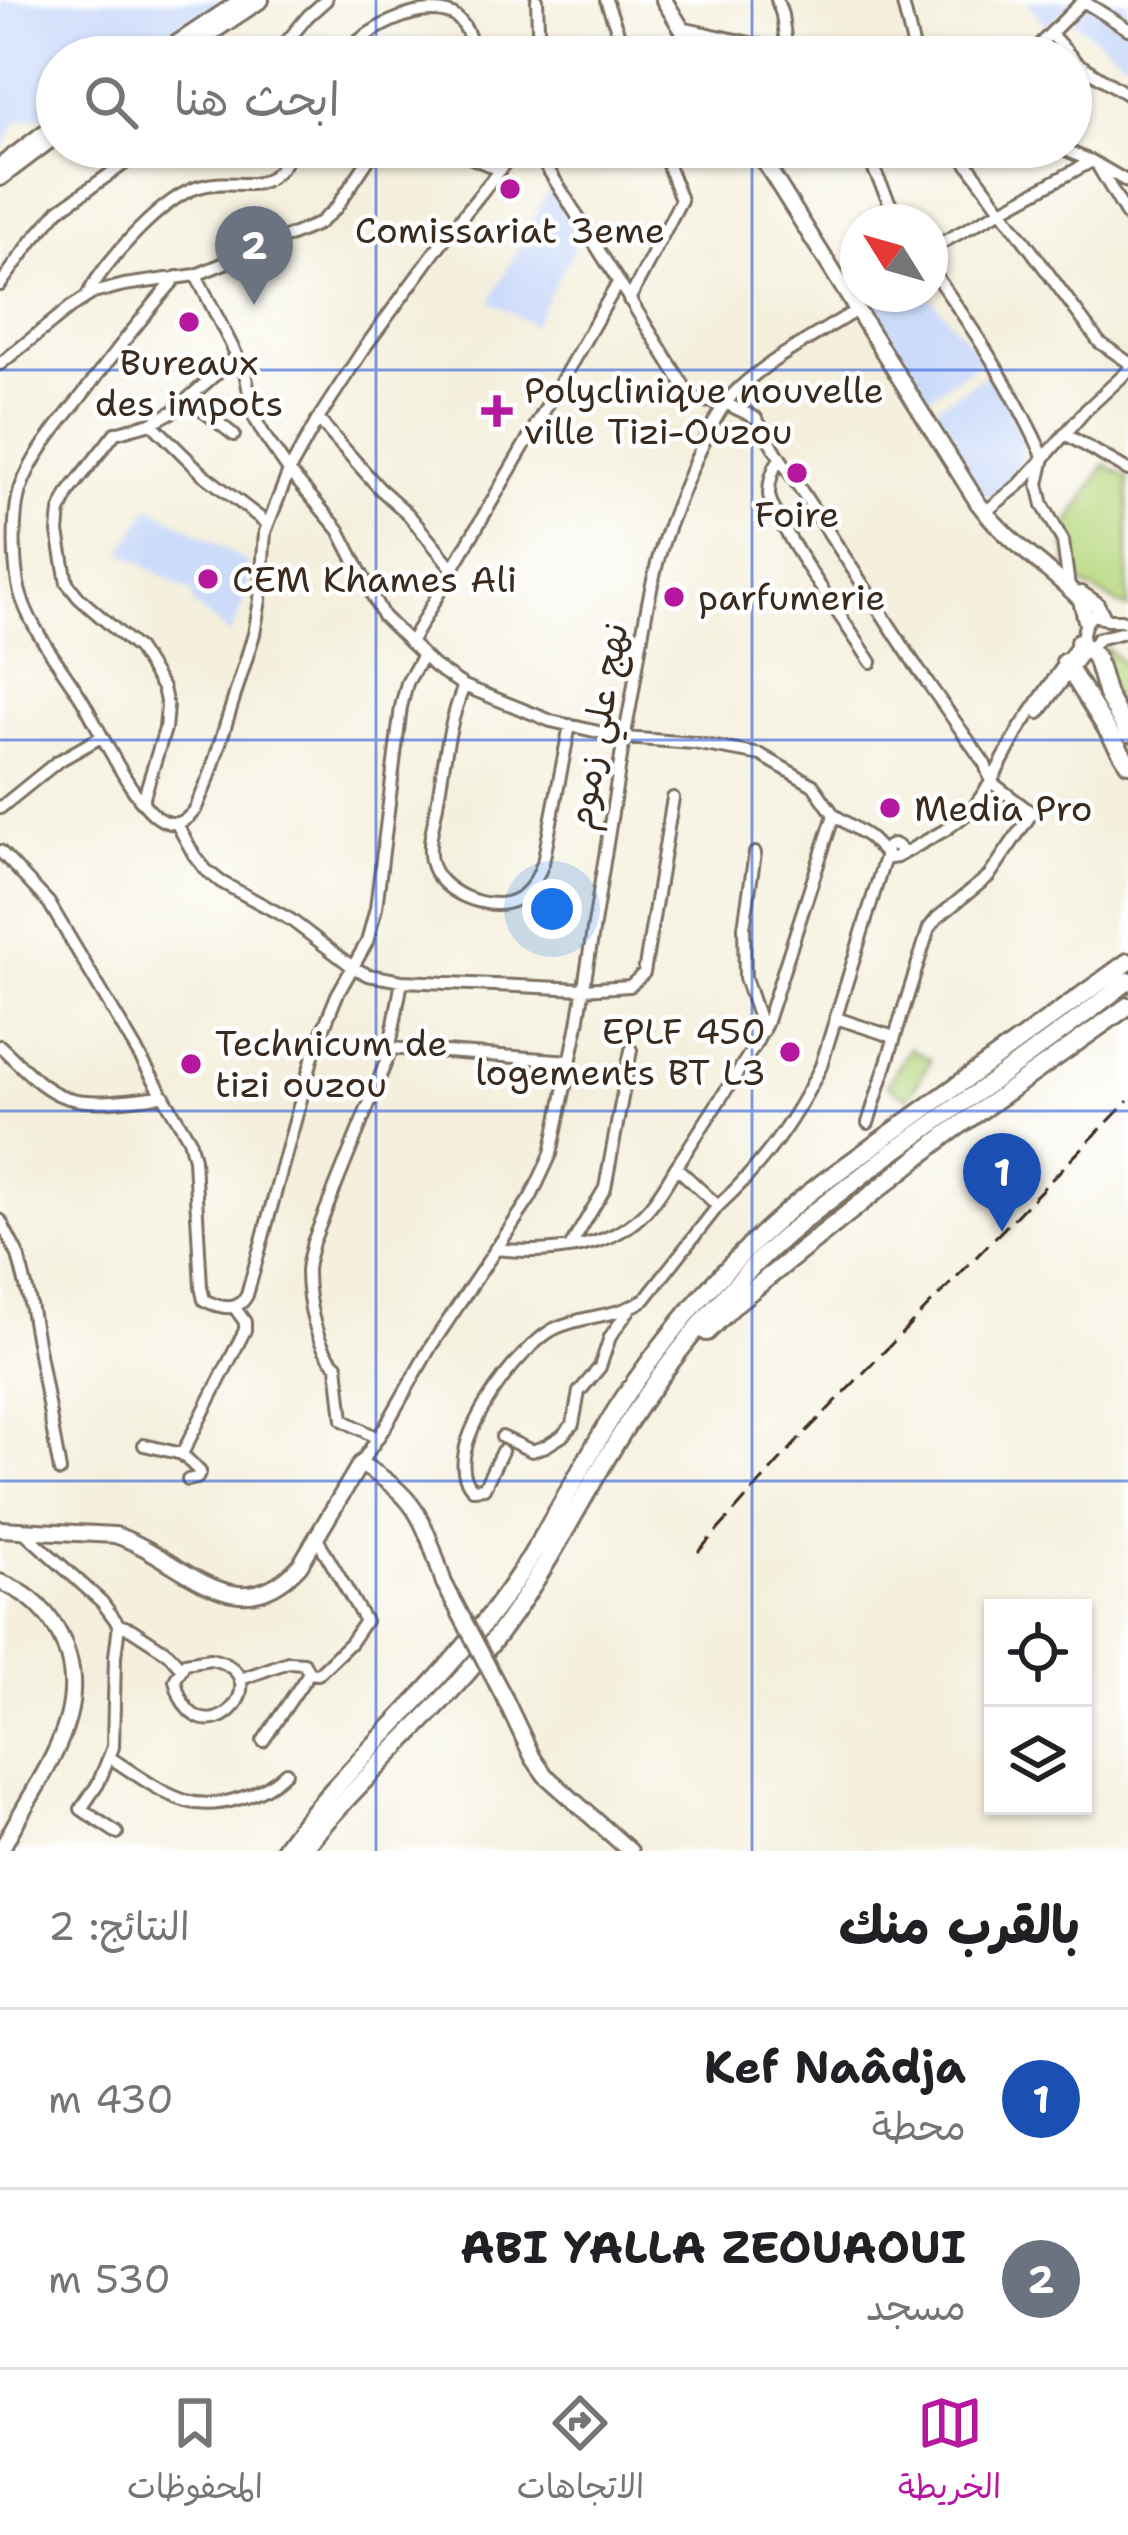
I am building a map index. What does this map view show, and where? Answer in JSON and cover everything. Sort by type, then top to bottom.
[{"type":"highway","points":[[1094,632],[1107,695],[1128,733]]},
{"type":"highway","points":[[1068,666],[1128,763]]},
{"type":"highway","points":[[289,1848],[353,1791],[503,1629],[655,1384],[755,1264],[823,1204],[1126,967]]},
{"type":"highway","points":[[289,1848],[501,1601],[622,1401],[668,1338],[741,1253],[822,1183],[1126,967]]},
{"type":"highway","points":[[655,1384],[736,1304],[946,1135],[1128,1006]]},
{"type":"highway","points":[[314,1851],[353,1791]]},
{"type":"main road","points":[[188,36],[242,0]]},
{"type":"main road","points":[[207,36],[261,0]]},
{"type":"main road","points":[[664,0],[686,36]]},
{"type":"main road","points":[[0,166],[36,139]]},
{"type":"main road","points":[[0,178],[36,151]]},
{"type":"main road","points":[[768,168],[840,286]]},
{"type":"main road","points":[[856,312],[985,512],[1016,546],[1096,604],[1094,632]]},
{"type":"main road","points":[[0,1529],[115,1535],[212,1587],[244,1596],[260,1594],[287,1579],[360,1464],[388,1479],[411,1501],[444,1583],[533,1758],[545,1775],[630,1851]]},
{"type":"main road","points":[[0,1582],[31,1598],[49,1616],[70,1663],[73,1688],[61,1740],[1,1851]]},
{"type":"street","points":[[291,36],[326,0]]},
{"type":"street","points":[[537,0],[538,36]]},
{"type":"street","points":[[606,0],[619,36]]},
{"type":"street","points":[[777,0],[785,36]]},
{"type":"street","points":[[902,0],[911,36]]},
{"type":"street","points":[[1071,0],[1083,0],[1126,25]]},
{"type":"street","points":[[1051,34],[1083,0]]},
{"type":"street","points":[[367,36],[423,8],[457,16],[469,36]]},
{"type":"street","points":[[681,28],[718,36]]},
{"type":"street","points":[[1092,72],[1128,95]]},
{"type":"street","points":[[1094,162],[1128,182]]},
{"type":"street","points":[[1094,162],[1128,217]]},
{"type":"street","points":[[0,286],[59,210],[118,168]]},
{"type":"street","points":[[87,296],[119,250],[183,194],[202,185],[254,185],[281,168]]},
{"type":"street","points":[[0,364],[87,296],[109,288],[196,275],[325,219],[363,168]]},
{"type":"street","points":[[177,277],[52,433],[20,489],[15,520],[22,597],[34,624],[142,800],[162,821],[177,824],[195,810],[237,693],[260,600],[268,524],[289,471],[362,350],[500,170],[497,168]]},
{"type":"street","points":[[547,168],[692,397],[725,404],[756,418],[985,764],[991,782],[1032,813],[989,876],[929,928],[868,1123]]},
{"type":"street","points":[[629,300],[681,200],[669,168]]},
{"type":"street","points":[[873,168],[890,204]]},
{"type":"street","points":[[971,168],[1099,342],[1128,367],[1019,485],[985,512]]},
{"type":"street","points":[[948,240],[1083,168]]},
{"type":"street","points":[[196,275],[245,372],[254,417],[289,471],[339,530],[382,616],[423,655],[464,686],[551,721],[623,738],[694,743],[761,755],[812,785],[834,815],[892,851]]},
{"type":"street","points":[[410,643],[619,283]]},
{"type":"street","points":[[948,293],[989,351],[1044,458],[1038,484],[1043,505],[1063,541],[1069,587]]},
{"type":"street","name":"نهج علي زموم","points":[[360,1464],[430,1346],[531,1197],[550,1154],[584,989],[623,738],[662,546],[686,482],[710,430],[739,388],[853,312]]},
{"type":"street","points":[[142,800],[164,729],[163,688],[138,649],[67,583],[58,532],[60,511],[115,433],[151,422],[189,400],[236,357]]},
{"type":"street","points":[[189,400],[234,435]]},
{"type":"street","points":[[318,419],[453,569]]},
{"type":"street","points":[[151,422],[204,475],[268,524]]},
{"type":"street","points":[[1065,434],[1128,470]]},
{"type":"street","points":[[780,458],[769,497],[871,662]]},
{"type":"street","points":[[629,1310],[556,1328],[528,1346],[467,1438],[463,1463],[466,1482],[473,1489],[484,1488],[502,1444],[532,1450],[569,1430],[579,1392],[600,1367],[610,1337],[629,1310],[645,1299],[718,1206],[752,1175],[811,1087],[876,882],[892,851],[920,843],[972,810],[1020,728],[1094,632],[1128,627]]},
{"type":"street","points":[[0,851],[49,903],[190,1139],[204,1300],[235,1307],[248,1295],[314,1052],[337,995],[367,942],[376,908],[401,707],[407,682],[423,655]]},
{"type":"street","points":[[464,686],[454,709],[430,850],[436,875],[446,888],[459,894],[499,904],[512,902],[536,881],[570,725]]},
{"type":"street","points":[[0,808],[57,762],[101,737]]},
{"type":"street","points":[[177,824],[206,870],[221,882],[291,920],[368,975],[402,981],[584,989],[630,986],[644,973],[673,798]]},
{"type":"street","points":[[495,1249],[529,1253],[570,1247],[610,1238],[642,1216],[763,1030],[834,815]]},
{"type":"street","points":[[754,853],[744,927],[746,978],[763,1030]]},
{"type":"street","points":[[377,1438],[343,1420],[337,1365],[325,1356],[306,1269],[389,1048],[402,981]]},
{"type":"street","points":[[836,1018],[894,1037]]},
{"type":"street","points":[[0,1046],[68,1098],[164,1096]]},
{"type":"street","points":[[389,1048],[571,1061]]},
{"type":"street","points":[[570,1247],[605,1188],[632,1050]]},
{"type":"street","points":[[676,1167],[718,1206]]},
{"type":"street","points":[[0,1220],[18,1255],[29,1298],[60,1471]]},
{"type":"street","points":[[182,1454],[244,1330],[245,1322],[235,1307]]},
{"type":"street","points":[[144,1445],[182,1454],[200,1472],[188,1480]]},
{"type":"street","points":[[22,1530],[102,1602],[119,1625],[168,1652],[181,1668]]},
{"type":"street","points":[[309,1673],[318,1674],[350,1643],[364,1621],[316,1537]]},
{"type":"street","points":[[117,1833],[81,1809],[98,1784],[112,1747],[119,1625]]},
{"type":"street","points":[[210,1659],[225,1662],[241,1679],[240,1696],[217,1719],[198,1718],[181,1704],[175,1680],[181,1668],[210,1659]]},
{"type":"street","points":[[241,1679],[288,1662],[304,1663],[309,1673]]},
{"type":"street","points":[[262,1741],[309,1673]]},
{"type":"street","points":[[109,1756],[190,1802],[240,1798],[274,1784],[286,1772]]},
{"type":"shaded area","points":[[0,0],[226,0],[171,36],[36,36],[36,118],[18,120],[0,154]]},
{"type":"shaded area","points":[[1026,0],[1128,0],[1128,63],[1062,12],[1046,27]]},
{"type":"shaded area","points":[[549,189],[577,235],[576,245],[533,325],[490,301]]},
{"type":"shaded area","points":[[868,312],[943,312],[983,360],[923,400]]},
{"type":"shaded area","points":[[992,371],[1024,439],[1016,480],[987,498],[929,411]]},
{"type":"shaded area","name":"CEM Khames Ali","points":[[150,506],[249,563],[247,596],[230,635],[191,602],[194,594],[122,552]]},
{"type":"green space","points":[[1105,464],[1128,478],[1128,609],[1082,584],[1069,567],[1064,531]]},
{"type":"green space","points":[[1107,648],[1128,669],[1128,723],[1105,677]]},
{"type":"green space","points":[[910,1048],[931,1060],[908,1098],[887,1085]]},
{"type":"railway","points":[[698,1552],[801,1437],[1128,1101]]},
{"type":"place","name":"Comissariat 3eme","points":[[510,189]]},
{"type":"place","name":"ABI YALLA ZEOUAOUI","points":[[254,305]]},
{"type":"place","name":"Bureaux des impots","points":[[189,322]]},
{"type":"place","name":"Polyclinique nouvelle ville Tizi-Ouzou","points":[[497,411]]},
{"type":"place","name":"Foire","points":[[797,473]]},
{"type":"place","name":"CEM Khames Ali","points":[[208,579]]},
{"type":"place","name":"parfumerie","points":[[674,597]]},
{"type":"place","name":"Media Pro","points":[[890,808]]},
{"type":"place","name":"EPLF 450 logements BT L3","points":[[790,1052]]},
{"type":"place","name":"Technicum de tizi ouzou","points":[[191,1064]]},
{"type":"place","name":"Kef Naâdja","points":[[1002,1232]]}]
